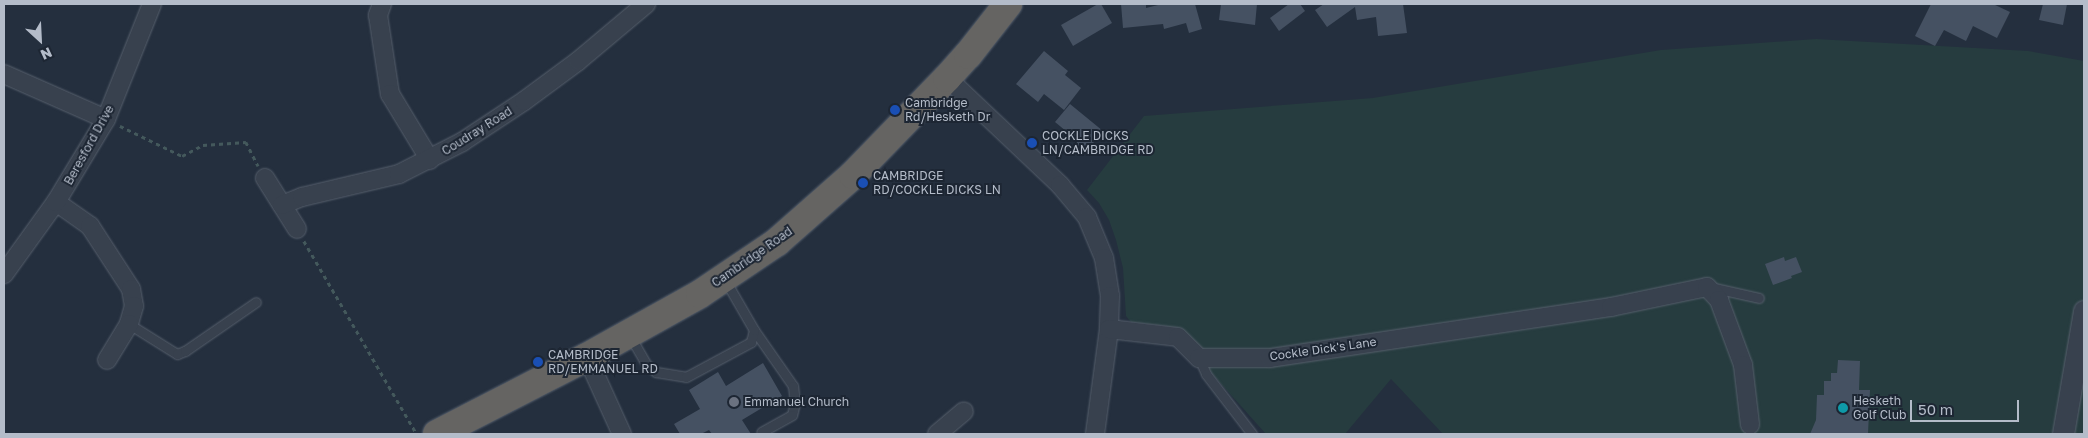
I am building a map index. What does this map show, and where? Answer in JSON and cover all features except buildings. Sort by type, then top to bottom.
[{"type":"highway","name":"Cambridge Road","points":[[437,434],[629,334],[724,278],[777,242],[853,175],[968,55],[1008,4]]},
{"type":"street","name":"Beresford Drive","points":[[4,274],[56,202],[106,119],[152,4]]},
{"type":"street","points":[[382,4],[378,15],[390,94],[430,160]]},
{"type":"street","name":"Coudray Road","points":[[282,205],[302,197],[399,174],[430,160],[462,142],[524,101],[578,61],[646,4]]},
{"type":"street","points":[[4,74],[106,119]]},
{"type":"street","points":[[947,78],[1060,185],[1087,217],[1104,258],[1110,296],[1109,329],[1095,434]]},
{"type":"street","points":[[265,178],[297,229]]},
{"type":"street","points":[[56,202],[90,226],[131,289],[134,306],[129,324],[107,360]]},
{"type":"street","points":[[1707,287],[1719,300],[1743,365],[1748,431]]},
{"type":"street","name":"Cockle Dick's Lane","points":[[1199,358],[1270,358],[1611,307],[1707,287]]},
{"type":"street","points":[[2063,434],[2084,311]]},
{"type":"street","points":[[1109,329],[1178,337],[1199,358]]},
{"type":"street","points":[[588,357],[622,434]]},
{"type":"street","points":[[937,434],[965,411]]},
{"type":"lane","points":[[724,278],[754,330],[793,386],[795,403],[792,415],[762,432]]},
{"type":"lane","points":[[1707,287],[1759,298]]},
{"type":"lane","points":[[129,324],[177,354],[185,351],[256,302]]},
{"type":"lane","points":[[629,334],[646,364],[656,372],[686,377],[751,342],[754,330]]},
{"type":"lane","points":[[1199,358],[1206,374],[1252,434]]},
{"type":"path","points":[[106,119],[182,156],[203,145],[246,142],[265,178]]},
{"type":"path","points":[[297,229],[416,434]]},
{"type":"green space","name":"Hesketh Golf Club","points":[[1816,39],[2028,51],[2084,61],[2084,434],[1443,434],[1391,379],[1345,434],[1266,434],[1213,375],[1186,333],[1166,326],[1131,322],[1126,316],[1123,268],[1116,240],[1109,220],[1099,203],[1087,190],[1144,116],[1373,98],[1661,50]]},
{"type":"place","name":"Cambridge Rd/Hesketh Dr","points":[[895,110]]},
{"type":"place","name":"COCKLE DICKS LN/CAMBRIDGE RD","points":[[1032,143]]},
{"type":"place","name":"CAMBRIDGE RD/COCKLE DICKS LN","points":[[863,183]]},
{"type":"place","name":"CAMBRIDGE RD/EMMANUEL RD","points":[[538,362]]},
{"type":"place","name":"Emmanuel Church","points":[[734,402]]},
{"type":"place","name":"Hesketh Golf Club","points":[[1843,408]]}]
